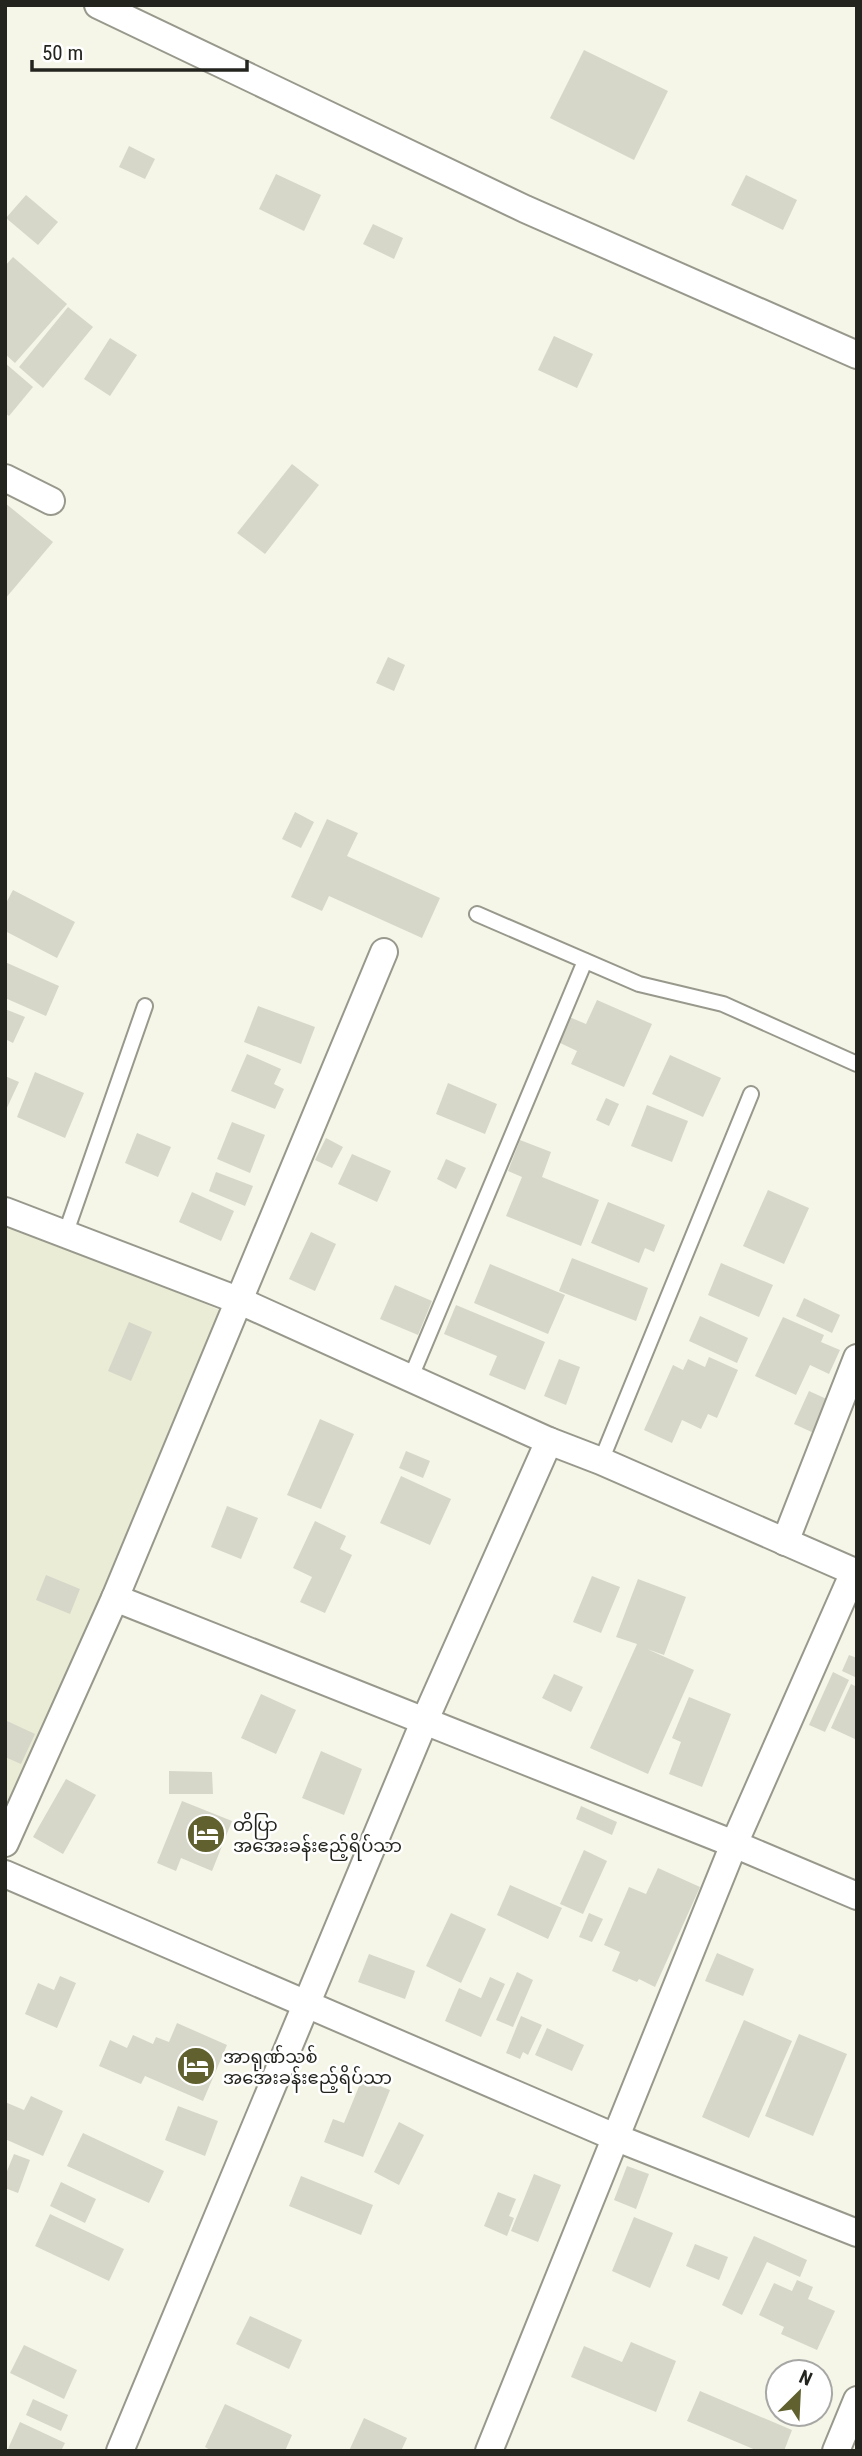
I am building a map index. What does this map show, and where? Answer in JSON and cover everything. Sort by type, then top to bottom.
[{"type":"street","points":[[98,5],[525,209],[857,355]]},
{"type":"street","points":[[5,478],[51,502]]},
{"type":"street","points":[[5,1843],[115,1598],[384,952]]},
{"type":"street","points":[[5,1211],[240,1301],[549,1441],[855,1572],[734,1844],[489,2451]]},
{"type":"street","points":[[785,1542],[857,1358]]},
{"type":"street","points":[[120,2451],[424,1722],[549,1441]]},
{"type":"street","points":[[115,1598],[734,1844],[857,1896]]},
{"type":"street","points":[[5,1874],[617,2138],[857,2233]]},
{"type":"street","points":[[836,2451],[857,2400]]},
{"type":"lane","points":[[477,914],[639,984],[723,1004],[857,1065]]},
{"type":"lane","points":[[411,1377],[585,961]]},
{"type":"lane","points":[[65,1235],[145,1006]]},
{"type":"lane","points":[[601,1461],[751,1094]]},
{"type":"shaded area","points":[[5,1217],[226,1313],[9,1855],[5,1854]]},
{"type":"building","points":[[584,50],[668,91],[634,160],[550,118]]},
{"type":"building","points":[[129,146],[155,159],[145,179],[119,167]]},
{"type":"building","points":[[276,174],[321,195],[304,231],[259,209]]},
{"type":"building","points":[[746,175],[797,200],[783,230],[731,205]]},
{"type":"building","points":[[26,195],[58,222],[38,245],[6,218]]},
{"type":"building","points":[[373,224],[403,238],[394,259],[363,244]]},
{"type":"building","points":[[13,257],[67,304],[15,363],[5,354],[5,266]]},
{"type":"building","points":[[68,307],[93,327],[43,388],[19,367]]},
{"type":"building","points":[[554,336],[593,354],[577,388],[538,370]]},
{"type":"building","points":[[110,338],[137,355],[110,396],[84,379]]},
{"type":"building","points":[[5,363],[33,387],[9,416],[5,413]]},
{"type":"building","points":[[292,464],[319,485],[265,554],[237,533]]},
{"type":"building","points":[[5,503],[53,542],[5,599]]},
{"type":"building","points":[[388,657],[405,665],[394,691],[376,683]]},
{"type":"building","points":[[295,812],[314,822],[301,848],[282,839]]},
{"type":"building","points":[[327,819],[358,833],[347,856],[440,898],[422,938],[329,896],[322,911],[291,897]]},
{"type":"building","points":[[13,890],[75,922],[57,958],[5,931],[5,905]]},
{"type":"building","points":[[5,962],[59,986],[46,1016],[5,998]]},
{"type":"building","points":[[597,1000],[652,1024],[624,1087],[571,1064],[577,1051],[556,1041],[567,1016],[586,1024]]},
{"type":"building","points":[[258,1006],[315,1027],[301,1064],[244,1042]]},
{"type":"building","points":[[5,1009],[25,1017],[13,1043],[5,1039]]},
{"type":"building","points":[[247,1054],[281,1069],[274,1084],[284,1089],[275,1109],[231,1091]]},
{"type":"building","points":[[670,1055],[721,1078],[703,1117],[652,1094]]},
{"type":"building","points":[[35,1072],[84,1093],[65,1138],[17,1117]]},
{"type":"building","points":[[5,1076],[19,1082],[5,1112]]},
{"type":"building","points":[[448,1083],[497,1104],[485,1134],[436,1114]]},
{"type":"building","points":[[606,1098],[619,1104],[609,1126],[596,1120]]},
{"type":"building","points":[[647,1105],[688,1121],[672,1162],[631,1146]]},
{"type":"building","points":[[232,1122],[265,1135],[250,1173],[217,1159]]},
{"type":"building","points":[[137,1133],[171,1147],[158,1177],[125,1163]]},
{"type":"building","points":[[326,1138],[343,1147],[332,1168],[315,1160]]},
{"type":"building","points":[[520,1140],[551,1152],[542,1177],[599,1200],[581,1246],[506,1216],[522,1177],[508,1171]]},
{"type":"building","points":[[352,1154],[391,1171],[377,1202],[338,1184]]},
{"type":"building","points":[[446,1159],[466,1168],[456,1189],[437,1179]]},
{"type":"building","points":[[216,1172],[253,1186],[245,1206],[209,1191]]},
{"type":"building","points":[[768,1190],[809,1208],[784,1264],[743,1246]]},
{"type":"building","points":[[192,1192],[234,1211],[221,1241],[179,1222]]},
{"type":"building","points":[[608,1202],[665,1225],[654,1252],[645,1248],[639,1263],[591,1243]]},
{"type":"building","points":[[311,1232],[336,1244],[315,1291],[289,1279]]},
{"type":"building","points":[[572,1258],[648,1288],[636,1321],[559,1291]]},
{"type":"building","points":[[721,1263],[773,1285],[759,1317],[708,1295]]},
{"type":"building","points":[[490,1264],[565,1295],[548,1334],[474,1303]]},
{"type":"building","points":[[395,1285],[432,1301],[418,1335],[380,1319]]},
{"type":"building","points":[[804,1298],[840,1315],[832,1333],[796,1316]]},
{"type":"building","points":[[456,1305],[545,1342],[525,1390],[489,1375],[497,1356],[444,1334]]},
{"type":"building","points":[[700,1316],[748,1338],[737,1363],[689,1341]]},
{"type":"building","points":[[783,1317],[824,1335],[821,1342],[840,1350],[829,1374],[810,1365],[796,1395],[755,1376]]},
{"type":"building","points":[[129,1322],[152,1332],[131,1381],[108,1371]]},
{"type":"building","points":[[709,1357],[738,1370],[717,1418],[708,1414],[701,1429],[682,1420],[672,1443],[644,1430],[673,1365],[683,1370],[688,1359],[705,1367]]},
{"type":"building","points":[[559,1359],[580,1367],[566,1405],[544,1396]]},
{"type":"building","points":[[809,1391],[831,1401],[816,1434],[794,1424]]},
{"type":"building","points":[[320,1419],[354,1434],[321,1509],[287,1495]]},
{"type":"building","points":[[406,1451],[430,1461],[423,1478],[399,1468]]},
{"type":"building","points":[[401,1476],[451,1499],[430,1545],[380,1523]]},
{"type":"building","points":[[227,1506],[258,1518],[241,1559],[211,1547]]},
{"type":"building","points":[[315,1521],[346,1536],[340,1549],[352,1555],[325,1613],[300,1602],[312,1577],[293,1568]]},
{"type":"building","points":[[46,1575],[80,1589],[70,1614],[36,1600]]},
{"type":"building","points":[[592,1576],[620,1587],[601,1633],[573,1622]]},
{"type":"building","points":[[638,1579],[686,1597],[664,1655],[647,1649],[694,1670],[648,1774],[590,1748],[637,1644],[616,1637]]},
{"type":"building","points":[[849,1655],[857,1658],[857,1678],[842,1671]]},
{"type":"building","points":[[833,1672],[849,1680],[825,1732],[809,1725]]},
{"type":"building","points":[[554,1674],[583,1687],[571,1712],[542,1698]]},
{"type":"building","points":[[851,1684],[857,1687],[857,1740],[831,1728]]},
{"type":"building","points":[[261,1694],[296,1710],[276,1754],[241,1738]]},
{"type":"building","points":[[689,1697],[731,1714],[702,1787],[669,1774],[681,1742],[672,1738]]},
{"type":"building","points":[[5,1720],[35,1734],[21,1764],[5,1757]]},
{"type":"building","points":[[321,1751],[362,1769],[344,1815],[302,1798]]},
{"type":"building","points":[[169,1771],[212,1772],[213,1794],[169,1794]]},
{"type":"building","points":[[66,1779],[96,1795],[63,1854],[33,1837]]},
{"type":"building","points":[[182,1801],[232,1821],[212,1871],[181,1858],[176,1871],[157,1863]]},
{"type":"building","points":[[581,1806],[617,1822],[612,1835],[576,1819]]},
{"type":"building","points":[[584,1850],[607,1861],[583,1914],[560,1904]]},
{"type":"building","points":[[658,1868],[700,1887],[655,1987],[612,1971],[620,1952],[604,1945],[629,1887],[646,1894]]},
{"type":"building","points":[[510,1885],[562,1908],[548,1939],[497,1915]]},
{"type":"building","points":[[451,1913],[486,1929],[461,1983],[426,1966]]},
{"type":"building","points":[[589,1913],[603,1919],[592,1942],[579,1937]]},
{"type":"building","points":[[717,1953],[754,1969],[743,1996],[705,1981]]},
{"type":"building","points":[[369,1954],[415,1971],[405,1999],[358,1982]]},
{"type":"building","points":[[517,1972],[533,1980],[513,2027],[496,2020]]},
{"type":"building","points":[[60,1976],[76,1983],[57,2028],[25,2014],[38,1983],[54,1990]]},
{"type":"building","points":[[490,1977],[505,1984],[481,2037],[445,2021],[459,1988],[481,1998]]},
{"type":"building","points":[[521,2016],[542,2025],[528,2055],[523,2052],[520,2059],[506,2053]]},
{"type":"building","points":[[744,2020],[792,2041],[749,2138],[702,2117]]},
{"type":"building","points":[[177,2023],[227,2045],[203,2101],[145,2076],[141,2084],[99,2066],[110,2040],[127,2048],[133,2035],[153,2044],[156,2037],[169,2042]]},
{"type":"building","points":[[547,2028],[584,2045],[572,2071],[535,2055]]},
{"type":"building","points":[[799,2034],[847,2054],[813,2136],[765,2116]]},
{"type":"building","points":[[362,2079],[390,2090],[363,2157],[324,2142],[333,2119],[344,2123]]},
{"type":"building","points":[[31,2096],[63,2111],[43,2156],[5,2139],[5,2102],[24,2110]]},
{"type":"building","points":[[178,2106],[218,2121],[205,2156],[165,2140]]},
{"type":"building","points":[[399,2122],[424,2135],[399,2185],[374,2172]]},
{"type":"building","points":[[83,2133],[164,2171],[149,2203],[67,2166]]},
{"type":"building","points":[[14,2154],[30,2160],[18,2193],[5,2188],[5,2176]]},
{"type":"building","points":[[627,2166],[649,2174],[636,2209],[614,2200]]},
{"type":"building","points":[[534,2174],[561,2185],[538,2242],[511,2231]]},
{"type":"building","points":[[301,2176],[373,2205],[361,2235],[289,2206]]},
{"type":"building","points":[[61,2182],[96,2199],[85,2223],[50,2206]]},
{"type":"building","points":[[498,2192],[516,2199],[509,2216],[514,2218],[507,2236],[484,2226]]},
{"type":"building","points":[[50,2214],[124,2249],[109,2281],[35,2246]]},
{"type":"building","points":[[634,2217],[673,2233],[650,2288],[612,2271]]},
{"type":"building","points":[[754,2236],[807,2260],[800,2277],[767,2262],[742,2315],[722,2305]]},
{"type":"building","points":[[695,2244],[728,2257],[719,2280],[686,2266]]},
{"type":"building","points":[[797,2280],[813,2287],[808,2299],[835,2311],[817,2350],[781,2334],[784,2327],[759,2315],[774,2283],[792,2291]]},
{"type":"building","points":[[250,2316],[302,2340],[289,2369],[236,2344]]},
{"type":"building","points":[[631,2342],[676,2361],[656,2412],[571,2377],[584,2346],[622,2362]]},
{"type":"building","points":[[24,2345],[77,2370],[64,2399],[10,2373]]},
{"type":"building","points":[[700,2391],[764,2418],[764,2428],[792,2430],[784,2451],[758,2451],[687,2421]]},
{"type":"building","points":[[33,2399],[68,2415],[61,2431],[26,2415]]},
{"type":"building","points":[[225,2404],[292,2435],[285,2451],[212,2451],[205,2447]]},
{"type":"building","points":[[364,2418],[407,2438],[401,2451],[349,2451]]},
{"type":"building","points":[[20,2422],[65,2443],[61,2451],[7,2451]]},
{"type":"place","name":"တိပြာ အအေးခန်းဧည့်ရိပ်သာ","points":[[206,1834]]},
{"type":"place","name":"အာရုဏ်သစ် အအေးခန်းဧည့်ရိပ်သာ","points":[[196,2066]]}]
